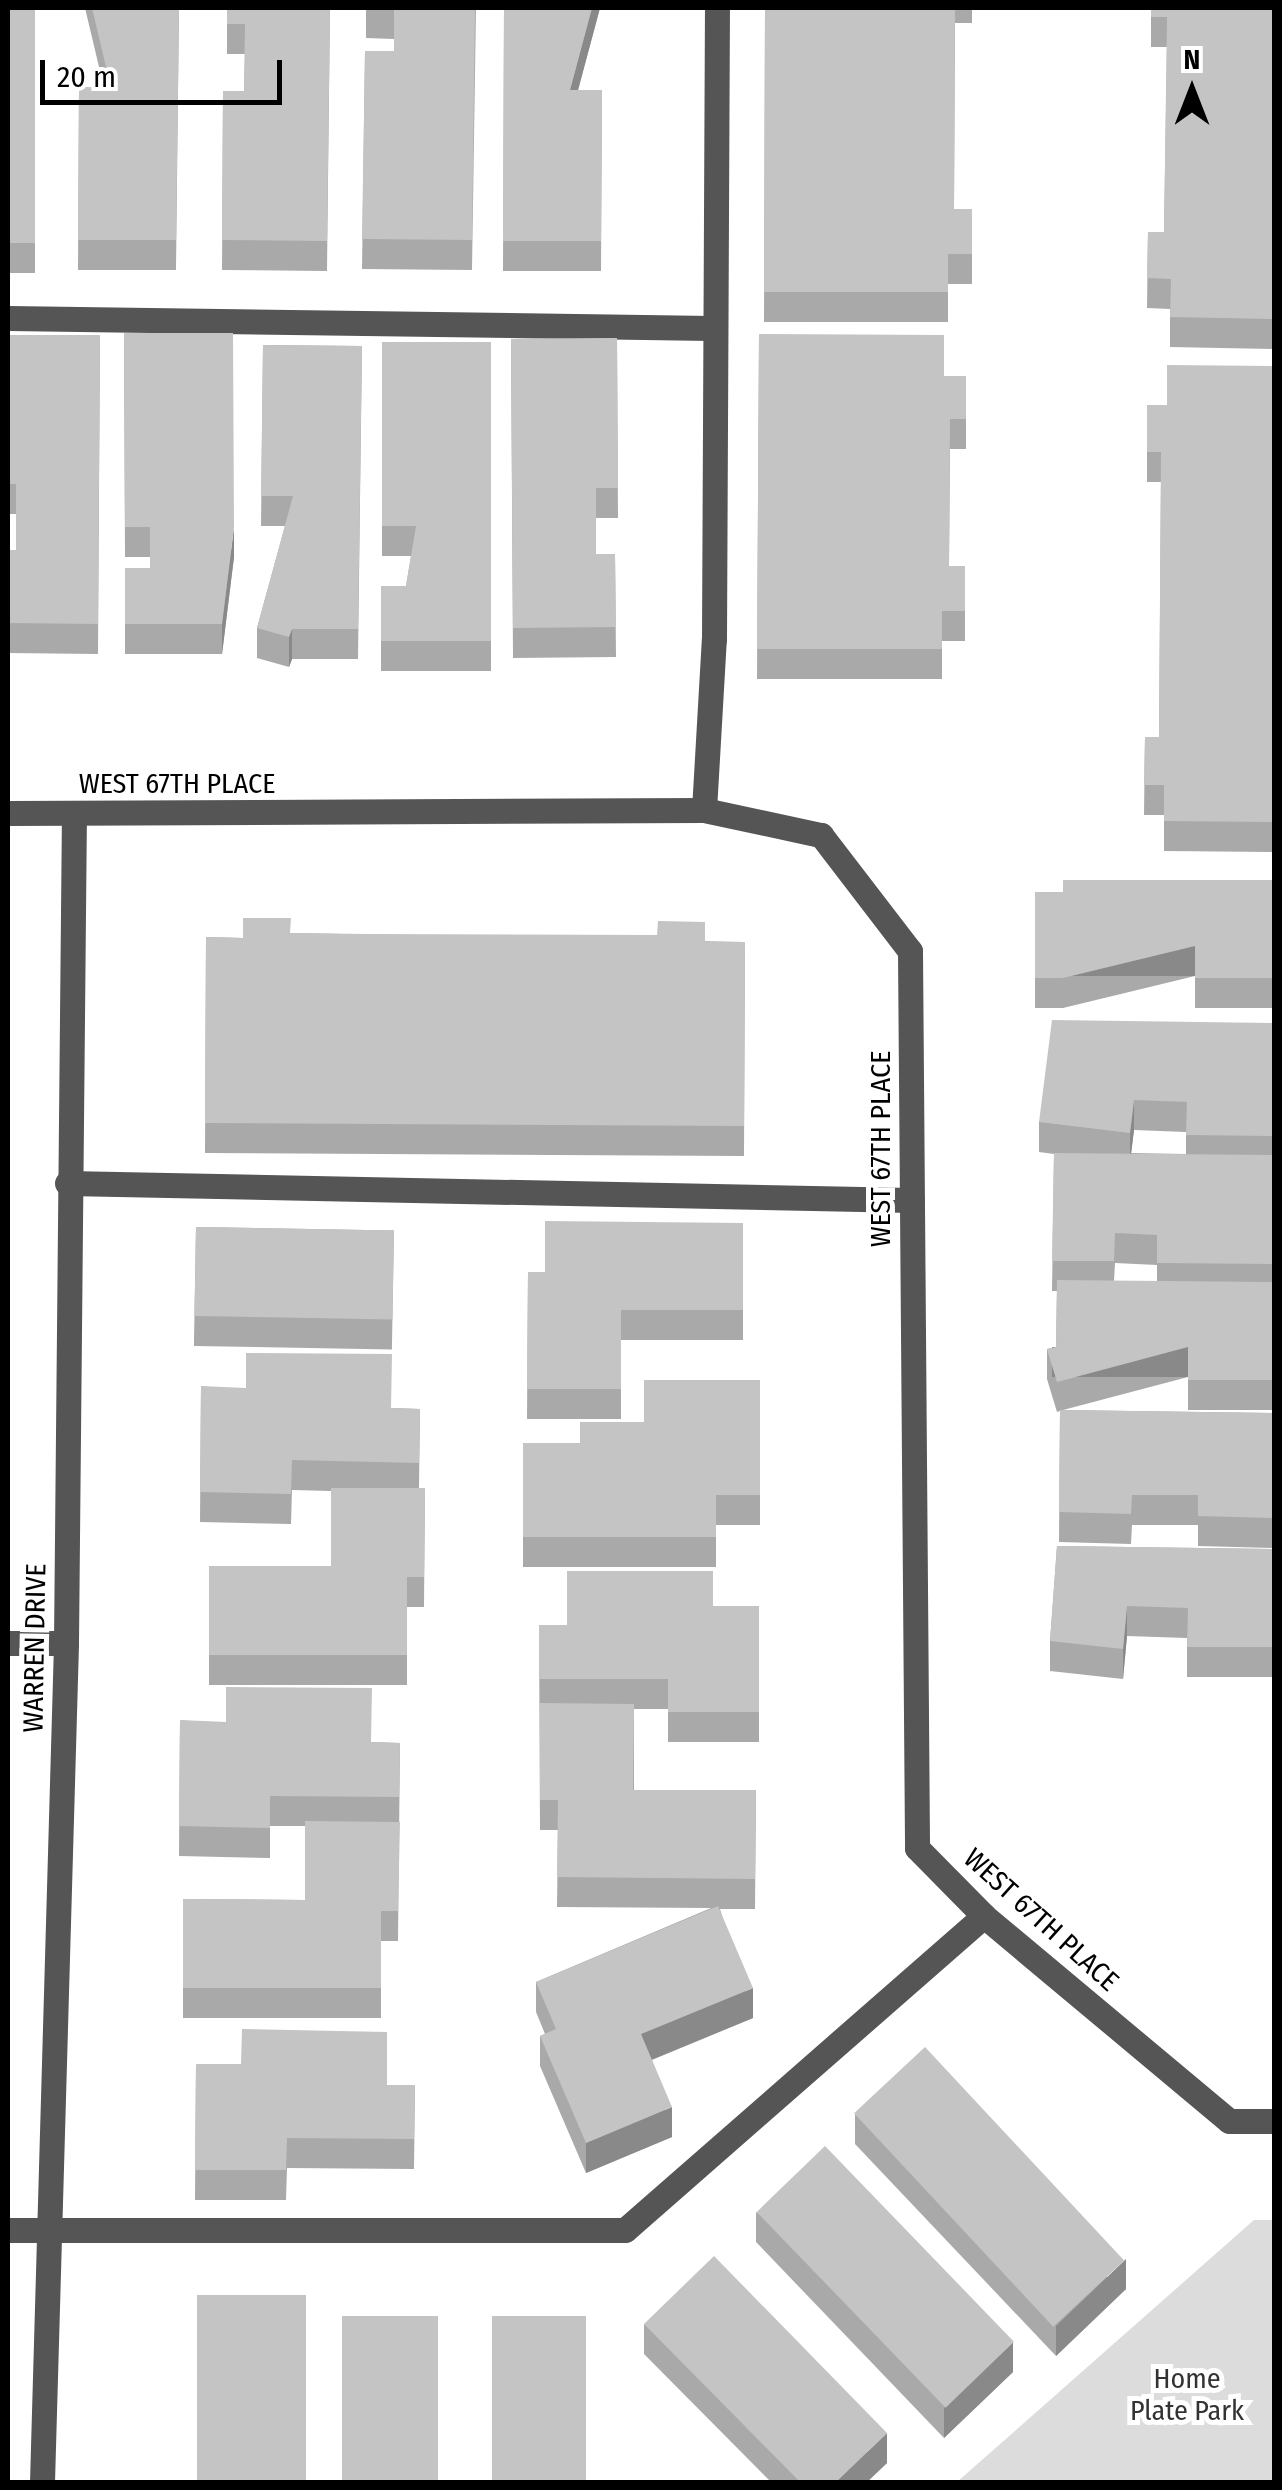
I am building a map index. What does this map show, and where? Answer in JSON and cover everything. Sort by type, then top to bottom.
[{"type":"street","points":[[704,810],[714,639],[711,328],[717,8]]},
{"type":"street","points":[[8,318],[711,328]]},
{"type":"street","name":"WEST 67TH PLACE","points":[[8,814],[704,810],[821,835],[910,950],[917,1848],[984,1916],[1228,2121],[1274,2121]]},
{"type":"street","name":"WARREN DRIVE","points":[[42,2482],[66,1643],[67,1183],[74,815]]},
{"type":"street","points":[[67,1183],[912,1200]]},
{"type":"street","points":[[8,1643],[66,1643]]},
{"type":"street","points":[[8,2230],[625,2230],[984,1916]]},
{"type":"green space","name":"Home Plate Park","points":[[1254,2220],[1274,2220],[1274,2482],[957,2482]]},
{"type":"building","points":[[8,8],[35,8],[35,243],[8,243]]},
{"type":"building","points":[[92,8],[179,8],[176,240],[78,240],[79,87],[111,88]]},
{"type":"building","points":[[227,8],[330,8],[327,241],[222,240],[223,91],[244,91],[245,24],[227,24]]},
{"type":"building","points":[[366,8],[475,8],[472,240],[362,239],[365,51],[394,51],[394,9]]},
{"type":"building","points":[[504,8],[592,8],[570,90],[602,90],[601,241],[503,241]]},
{"type":"building","points":[[765,8],[955,8],[954,209],[972,209],[972,254],[948,254],[948,292],[764,292]]},
{"type":"building","points":[[1151,8],[1274,8],[1274,319],[1170,317],[1171,279],[1147,278],[1148,232],[1164,232],[1167,17],[1151,17]]},
{"type":"building","points":[[124,333],[233,333],[234,527],[222,624],[125,624],[125,568],[150,568],[150,527],[125,527]]},
{"type":"building","points":[[759,334],[944,335],[944,376],[966,376],[966,419],[950,419],[949,566],[965,566],[965,611],[942,611],[942,649],[757,649]]},
{"type":"building","points":[[8,335],[100,335],[98,624],[8,623],[8,550],[16,550],[16,484],[8,484]]},
{"type":"building","points":[[617,338],[618,488],[596,488],[596,554],[615,554],[616,627],[513,628],[511,339]]},
{"type":"building","points":[[382,342],[491,342],[491,641],[381,641],[381,586],[406,586],[416,526],[382,526]]},
{"type":"building","points":[[263,345],[362,346],[358,629],[292,629],[289,637],[257,628],[293,496],[261,496]]},
{"type":"building","points":[[1167,365],[1274,366],[1274,822],[1164,821],[1164,785],[1144,785],[1145,737],[1159,737],[1161,452],[1147,452],[1147,405],[1167,405]]},
{"type":"building","points":[[1063,880],[1274,880],[1274,978],[1195,978],[1195,946],[1063,978],[1035,978],[1035,892],[1063,892]]},
{"type":"building","points":[[243,918],[291,918],[290,933],[368,934],[657,935],[658,921],[705,922],[705,942],[745,942],[744,1126],[205,1123],[206,937],[243,938]]},
{"type":"building","points":[[1052,1020],[1274,1023],[1274,1136],[1186,1135],[1187,1102],[1134,1100],[1130,1133],[1039,1122]]},
{"type":"building","points":[[1054,1153],[1274,1155],[1274,1264],[1157,1263],[1157,1235],[1115,1233],[1114,1261],[1052,1261]]},
{"type":"building","points":[[545,1221],[743,1223],[743,1310],[621,1310],[621,1389],[527,1389],[528,1272],[545,1272]]},
{"type":"building","points":[[196,1227],[394,1230],[392,1319],[194,1316]]},
{"type":"building","points":[[1057,1280],[1274,1282],[1274,1380],[1188,1380],[1188,1347],[1057,1382],[1047,1349],[1056,1347]]},
{"type":"building","points":[[246,1353],[392,1354],[391,1408],[420,1409],[419,1463],[292,1460],[291,1494],[200,1492],[201,1386],[246,1388]]},
{"type":"building","points":[[644,1380],[760,1380],[760,1495],[716,1495],[716,1537],[523,1537],[523,1443],[580,1443],[580,1422],[644,1422]]},
{"type":"building","points":[[1060,1410],[1274,1413],[1274,1518],[1198,1516],[1198,1495],[1132,1495],[1131,1514],[1059,1512]]},
{"type":"building","points":[[331,1488],[425,1488],[424,1577],[407,1577],[407,1655],[209,1655],[209,1566],[331,1566]]},
{"type":"building","points":[[1057,1546],[1274,1549],[1274,1647],[1187,1647],[1188,1608],[1127,1606],[1123,1649],[1050,1641]]},
{"type":"building","points":[[567,1571],[713,1571],[713,1606],[759,1606],[759,1712],[668,1712],[668,1679],[539,1679],[539,1625],[567,1625]]},
{"type":"building","points":[[226,1687],[372,1688],[371,1742],[400,1743],[399,1797],[270,1796],[270,1828],[179,1826],[180,1720],[226,1722]]},
{"type":"building","points":[[540,1703],[634,1704],[633,1790],[756,1790],[755,1879],[557,1877],[558,1800],[540,1800]]},
{"type":"building","points":[[305,1821],[400,1822],[398,1911],[381,1911],[381,1988],[183,1988],[183,1899],[305,1900]]},
{"type":"building","points":[[718,1906],[753,1988],[641,2034],[672,2107],[586,2143],[540,2036],[556,2029],[536,1982]]},
{"type":"building","points":[[242,2029],[387,2032],[387,2085],[415,2085],[414,2139],[287,2138],[286,2170],[195,2170],[196,2064],[241,2064]]},
{"type":"building","points":[[925,2047],[1124,2261],[1053,2327],[854,2113]]},
{"type":"building","points":[[825,2146],[1014,2342],[946,2408],[757,2212]]},
{"type":"building","points":[[714,2256],[887,2433],[836,2482],[800,2482],[644,2324]]},
{"type":"building","points":[[197,2295],[306,2295],[306,2482],[197,2482]]},
{"type":"building","points":[[342,2316],[438,2316],[438,2482],[342,2482]]},
{"type":"building","points":[[492,2316],[586,2316],[586,2482],[492,2482]]}]
